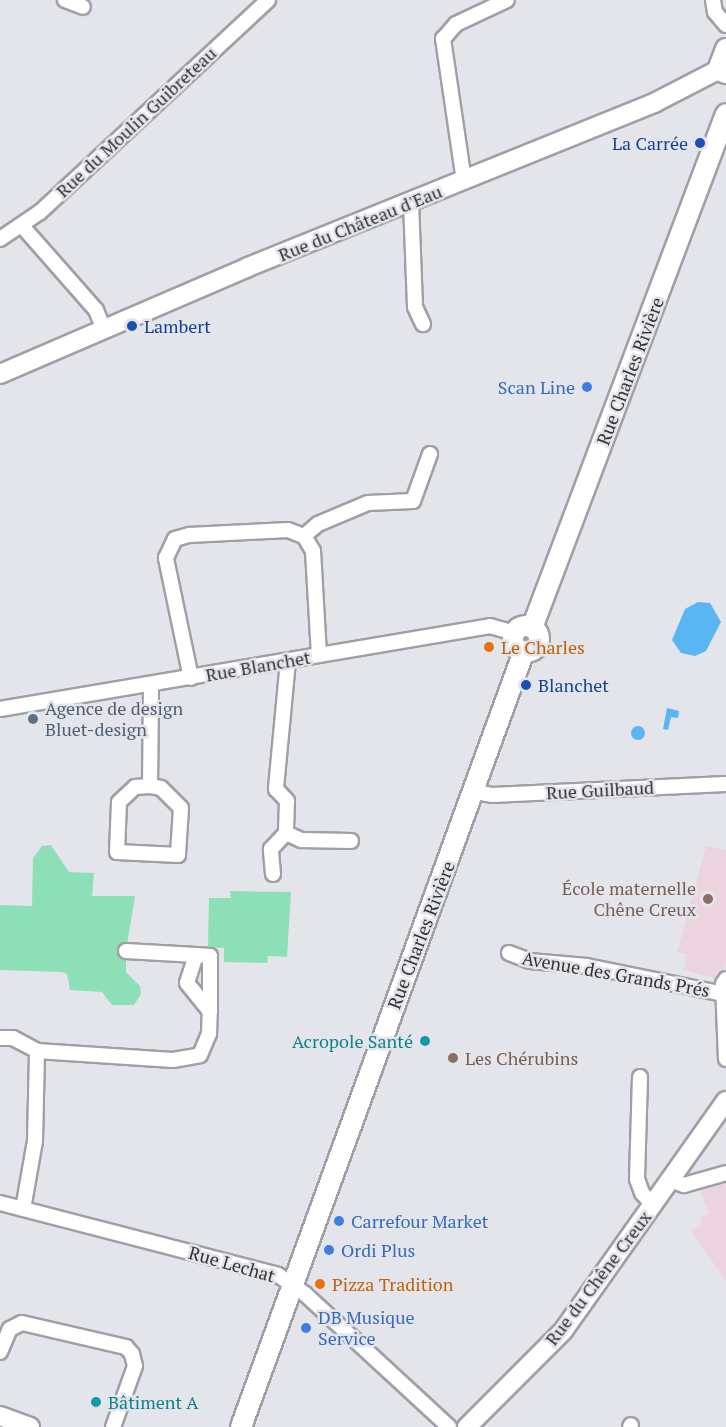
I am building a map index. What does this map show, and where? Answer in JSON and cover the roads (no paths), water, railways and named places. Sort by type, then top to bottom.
[{"type":"main road","points":[[722,71],[726,49]]},
{"type":"main road","name":"Rue Charles Rivière","points":[[240,1425],[475,792],[524,651],[538,645],[539,637],[524,631],[726,114]]},
{"type":"street","points":[[65,0],[83,7]]},
{"type":"street","name":"Rue du Moulin Guibreteau","points":[[0,238],[23,227],[268,0]]},
{"type":"street","points":[[464,181],[443,39],[456,24],[507,0]]},
{"type":"street","points":[[713,0],[715,12],[726,25]]},
{"type":"street","name":"Rue du Château d'Eau","points":[[0,374],[654,103],[722,71]]},
{"type":"street","points":[[411,202],[415,307],[423,324]]},
{"type":"street","points":[[23,227],[96,310],[104,330]]},
{"type":"street","points":[[304,536],[318,524],[368,503],[413,501],[430,454]]},
{"type":"street","points":[[191,678],[166,558],[175,539],[288,530],[304,536],[313,552],[319,655]]},
{"type":"street","name":"Rue Blanchet","points":[[0,709],[490,626],[524,631]]},
{"type":"street","points":[[273,874],[271,849],[286,833],[287,801],[276,789],[288,661]]},
{"type":"street","points":[[150,786],[151,685]]},
{"type":"street","name":"Rue Guilbaud","points":[[475,792],[492,795],[726,784]]},
{"type":"street","points":[[150,786],[161,788],[181,808],[178,855],[117,852],[119,802],[135,788],[150,786]]},
{"type":"street","points":[[286,833],[301,840],[351,840]]},
{"type":"street","points":[[6,1038],[37,1051],[173,1060],[194,1056],[205,1051],[210,1011],[210,956],[126,951]]},
{"type":"street","name":"Avenue des Grands Prés","points":[[509,953],[530,961],[587,966],[723,994]]},
{"type":"street","points":[[196,955],[187,982],[210,1011]]},
{"type":"street","points":[[726,979],[723,994],[726,1059]]},
{"type":"street","points":[[23,1209],[35,1141],[37,1051]]},
{"type":"street","name":"Rue du Chêne Creux","points":[[640,1077],[637,1179],[642,1193],[653,1206]]},
{"type":"street","name":"Rue du Chêne Creux","points":[[467,1427],[563,1331],[726,1101]]},
{"type":"street","points":[[670,1180],[684,1185],[726,1173]]},
{"type":"street","name":"Rue Lechat","points":[[0,1203],[278,1275],[292,1285],[449,1427]]},
{"type":"street","points":[[0,1352],[10,1329],[22,1323],[126,1347],[135,1366],[113,1427]]},
{"type":"street","points":[[0,1416],[30,1427]]},
{"type":"water","points":[[698,602],[710,603],[721,622],[706,651],[695,656],[681,653],[672,640],[685,609]]},
{"type":"water","points":[[667,708],[679,711],[678,718],[671,717],[668,730],[663,729]]},
{"type":"water","points":[[638,726],[643,728],[645,733],[643,738],[638,740],[633,738],[631,733],[633,728]]},
{"type":"place","name":"La Carrée","points":[[700,143]]},
{"type":"place","name":"Lambert","points":[[132,326]]},
{"type":"place","name":"Scan Line","points":[[587,387]]},
{"type":"place","name":"Le Charles","points":[[489,647]]},
{"type":"place","name":"Blanchet","points":[[526,685]]},
{"type":"place","name":"Agence de design Bluet-design","points":[[33,719]]},
{"type":"place","name":"École maternelle Chêne Creux","points":[[708,899]]},
{"type":"place","name":"Acropole Santé","points":[[425,1041]]},
{"type":"place","name":"Les Chérubins","points":[[453,1058]]},
{"type":"place","name":"Carrefour Market","points":[[339,1221]]},
{"type":"place","name":"Ordi Plus","points":[[329,1250]]},
{"type":"place","name":"Pizza Tradition","points":[[320,1284]]},
{"type":"place","name":"DB Musique Service","points":[[306,1328]]},
{"type":"place","name":"Bâtiment A","points":[[96,1402]]}]
